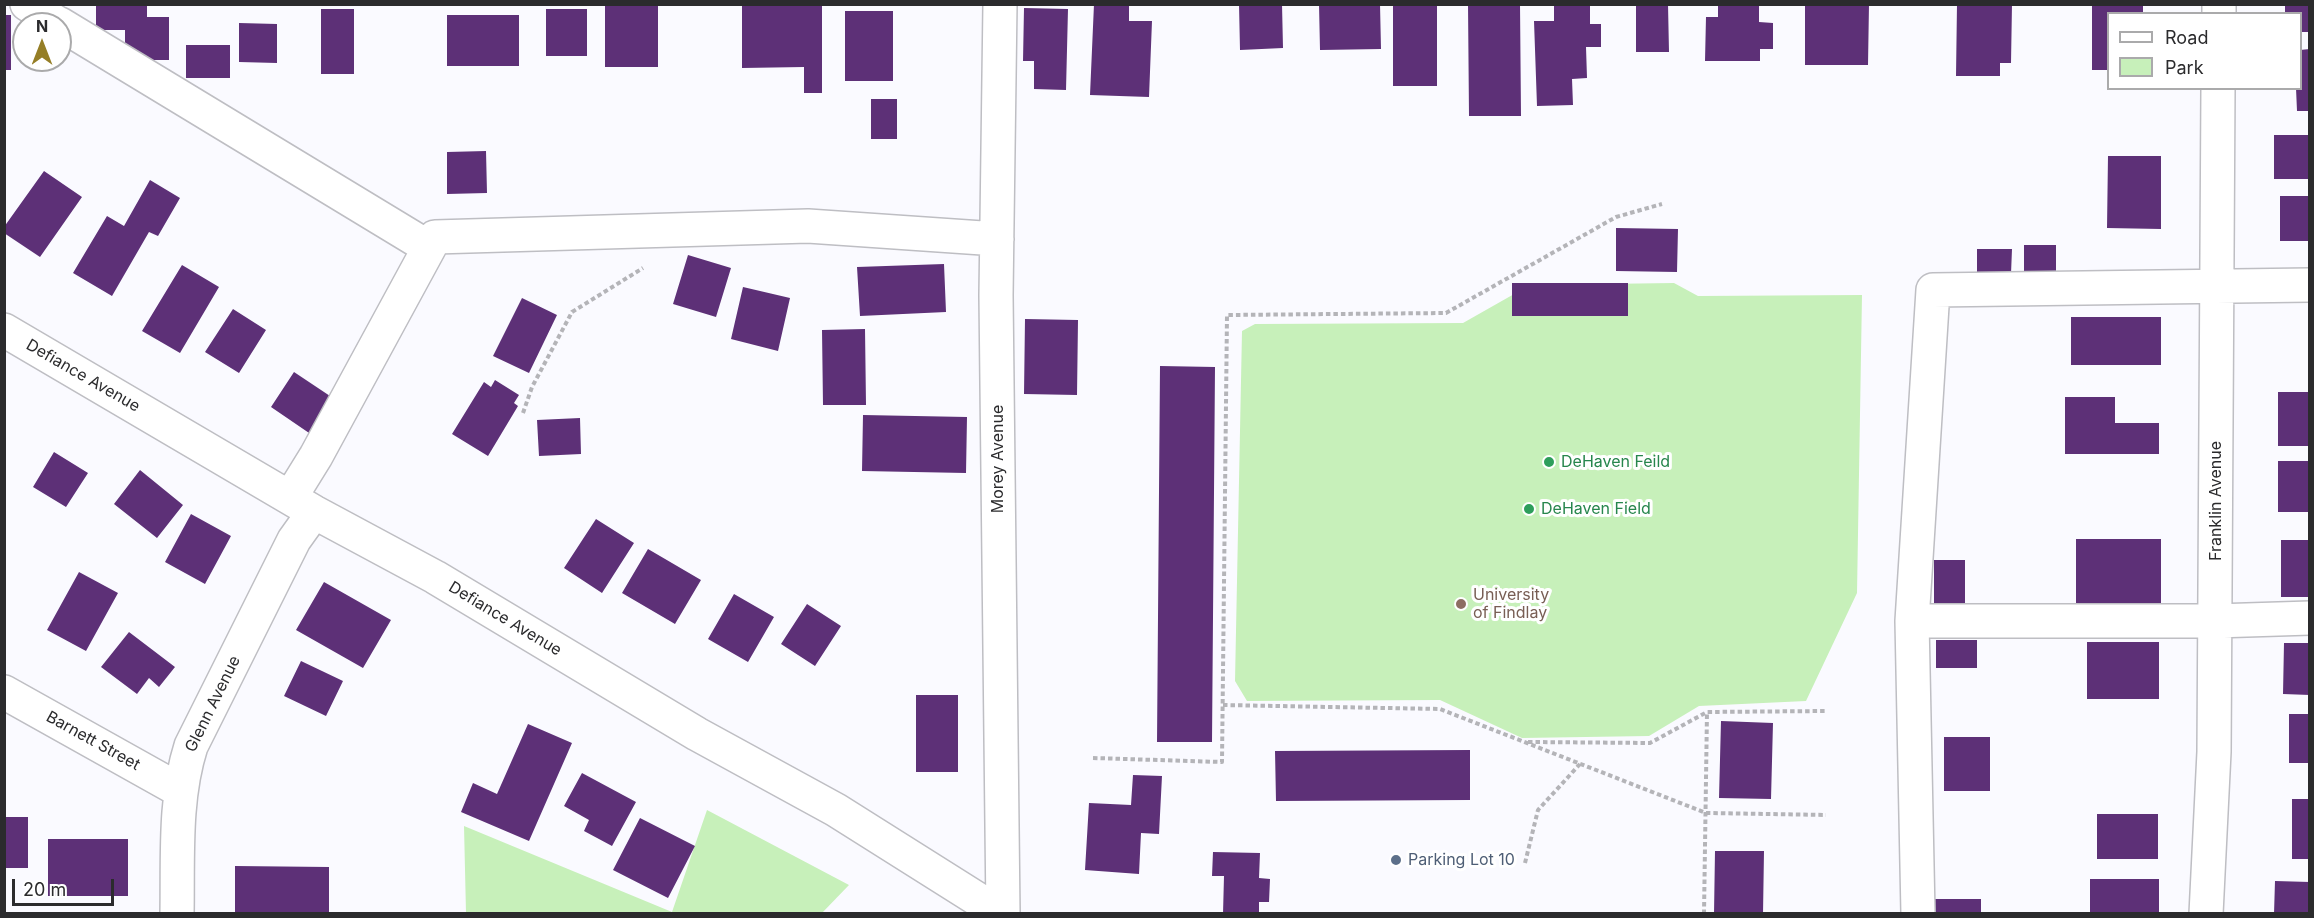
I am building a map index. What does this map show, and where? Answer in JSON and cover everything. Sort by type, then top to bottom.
[{"type":"street","points":[[27,4],[40,12]]},
{"type":"street","name":"Morey Avenue","points":[[1000,4],[997,240],[1002,914]]},
{"type":"street","points":[[72,31],[428,247],[435,237],[808,226],[997,240]]},
{"type":"street","name":"Franklin Avenue","points":[[2206,914],[2214,752],[2218,90]]},
{"type":"street","name":"Glenn Avenue","points":[[177,914],[181,791],[183,770],[191,746],[294,540],[316,456],[428,247]]},
{"type":"street","points":[[1918,914],[1912,621],[1933,290],[2310,285]]},
{"type":"street","name":"Defiance Avenue","points":[[4,330],[302,505],[435,578],[697,734],[837,810],[1002,914]]},
{"type":"street","points":[[1912,621],[2215,621],[2310,618]]},
{"type":"street","name":"Barnett Street","points":[[4,692],[181,791]]},
{"type":"path","points":[[1093,758],[1222,762],[1227,315],[1446,313],[1616,218],[1662,204]]},
{"type":"path","points":[[523,413],[532,387],[572,312],[643,268]]},
{"type":"path","points":[[1223,705],[1440,710],[1706,813],[1826,815]]},
{"type":"path","points":[[1524,742],[1650,743],[1707,712],[1827,711]]},
{"type":"path","points":[[1704,914],[1707,712]]},
{"type":"path","points":[[1525,864],[1538,810],[1580,764]]},
{"type":"green space","name":"DeHaven Feild","points":[[1674,283],[1698,296],[1862,295],[1857,593],[1806,701],[1699,706],[1649,736],[1522,738],[1440,700],[1247,701],[1235,681],[1242,331],[1255,324],[1463,323],[1530,285]]},
{"type":"green space","points":[[707,810],[849,885],[822,913],[466,913],[464,826],[672,912]]},
{"type":"building","points":[[96,4],[147,4],[147,17],[169,17],[169,60],[125,60],[125,30],[96,30]]},
{"type":"building","points":[[605,4],[658,4],[658,67],[605,67]]},
{"type":"building","points":[[742,4],[822,4],[822,93],[804,93],[804,67],[742,68]]},
{"type":"building","points":[[1094,4],[1129,4],[1129,21],[1152,21],[1149,97],[1090,95]]},
{"type":"building","points":[[1239,4],[1282,4],[1283,48],[1240,50]]},
{"type":"building","points":[[1319,4],[1380,4],[1381,49],[1320,50]]},
{"type":"building","points":[[1393,4],[1437,4],[1437,86],[1393,86]]},
{"type":"building","points":[[1468,4],[1520,4],[1521,116],[1469,116]]},
{"type":"building","points":[[1554,4],[1590,4],[1590,24],[1601,24],[1601,47],[1586,47],[1587,78],[1572,79],[1573,105],[1537,106],[1534,21],[1554,21]]},
{"type":"building","points":[[1636,4],[1668,4],[1669,52],[1636,52]]},
{"type":"building","points":[[1718,4],[1759,4],[1759,22],[1773,23],[1773,49],[1760,49],[1760,61],[1705,61],[1706,17],[1718,17]]},
{"type":"building","points":[[1805,4],[1869,4],[1868,65],[1805,65]]},
{"type":"building","points":[[1957,4],[2012,4],[2011,63],[2000,63],[2000,76],[1956,76]]},
{"type":"building","points":[[2092,4],[2143,4],[2143,12],[2107,12],[2107,70],[2092,70]]},
{"type":"building","points":[[2285,4],[2310,4],[2310,32],[2302,32],[2302,12],[2285,12]]},
{"type":"building","points":[[1024,8],[1068,9],[1066,90],[1034,89],[1034,61],[1023,61]]},
{"type":"building","points":[[321,9],[354,9],[354,74],[321,74]]},
{"type":"building","points":[[546,9],[587,9],[587,56],[546,56]]},
{"type":"building","points":[[845,11],[893,11],[893,81],[845,81]]},
{"type":"building","points":[[4,15],[11,15],[11,70],[4,70]]},
{"type":"building","points":[[447,15],[519,15],[519,66],[447,66]]},
{"type":"building","points":[[239,23],[277,24],[277,63],[239,62]]},
{"type":"building","points":[[186,45],[230,45],[230,78],[186,78]]},
{"type":"building","points":[[2310,49],[2310,111],[2297,111],[2296,90],[2302,90],[2302,50]]},
{"type":"building","points":[[871,99],[897,99],[897,139],[871,139]]},
{"type":"building","points":[[2274,135],[2310,135],[2310,179],[2274,179]]},
{"type":"building","points":[[486,151],[487,193],[447,194],[447,152]]},
{"type":"building","points":[[2108,156],[2161,156],[2161,229],[2107,228]]},
{"type":"building","points":[[44,171],[82,197],[40,257],[4,233],[4,227]]},
{"type":"building","points":[[150,180],[180,198],[158,236],[149,232],[112,296],[73,273],[107,216],[124,226]]},
{"type":"building","points":[[2280,196],[2310,196],[2310,241],[2280,241]]},
{"type":"building","points":[[1616,228],[1678,229],[1677,272],[1616,271]]},
{"type":"building","points":[[2024,245],[2056,245],[2056,273],[2024,273]]},
{"type":"building","points":[[1977,249],[2012,249],[2011,274],[1977,274]]},
{"type":"building","points":[[688,255],[731,268],[716,317],[673,304]]},
{"type":"building","points":[[944,264],[946,312],[860,316],[857,267]]},
{"type":"building","points":[[182,265],[219,287],[180,353],[142,331]]},
{"type":"building","points":[[1512,283],[1628,283],[1628,316],[1512,316]]},
{"type":"building","points":[[743,287],[790,298],[778,351],[731,339]]},
{"type":"building","points":[[522,298],[557,315],[529,373],[493,356]]},
{"type":"building","points":[[233,309],[266,330],[239,373],[205,352]]},
{"type":"building","points":[[2071,317],[2161,317],[2161,365],[2071,365]]},
{"type":"building","points":[[1025,319],[1078,320],[1077,395],[1024,394]]},
{"type":"building","points":[[865,329],[866,405],[823,405],[822,330]]},
{"type":"building","points":[[1160,366],[1215,367],[1212,742],[1157,742]]},
{"type":"building","points":[[294,372],[336,400],[312,435],[271,407]]},
{"type":"building","points":[[495,380],[519,395],[514,403],[518,406],[488,456],[452,434],[484,382],[491,387]]},
{"type":"building","points":[[2278,392],[2310,392],[2310,446],[2278,446]]},
{"type":"building","points":[[2065,397],[2115,397],[2115,423],[2159,423],[2159,454],[2065,454]]},
{"type":"building","points":[[863,415],[967,417],[966,473],[862,471]]},
{"type":"building","points":[[580,418],[581,454],[539,456],[537,420]]},
{"type":"building","points":[[54,452],[88,473],[66,507],[33,487]]},
{"type":"building","points":[[2278,461],[2310,461],[2310,512],[2278,512]]},
{"type":"building","points":[[140,470],[183,505],[157,538],[114,504]]},
{"type":"building","points":[[191,514],[231,536],[205,584],[165,562]]},
{"type":"building","points":[[596,519],[634,543],[602,593],[564,568]]},
{"type":"building","points":[[2076,539],[2161,539],[2161,605],[2076,605]]},
{"type":"building","points":[[2281,540],[2310,540],[2310,597],[2281,597]]},
{"type":"building","points":[[648,549],[701,580],[675,624],[622,593]]},
{"type":"building","points":[[1934,560],[1965,560],[1965,607],[1934,607]]},
{"type":"building","points":[[79,572],[118,593],[86,651],[47,630]]},
{"type":"building","points":[[324,582],[391,620],[363,668],[296,630]]},
{"type":"building","points":[[734,594],[774,617],[748,662],[708,639]]},
{"type":"building","points":[[807,604],[841,626],[815,666],[781,644]]},
{"type":"building","points":[[129,632],[175,667],[159,687],[149,678],[137,694],[101,667]]},
{"type":"building","points":[[1936,640],[1977,640],[1977,668],[1936,668]]},
{"type":"building","points":[[2087,642],[2159,642],[2159,699],[2087,699]]},
{"type":"building","points":[[2284,643],[2310,643],[2310,695],[2283,694]]},
{"type":"building","points":[[301,661],[343,681],[326,716],[284,696]]},
{"type":"building","points":[[916,695],[958,695],[958,772],[916,772]]},
{"type":"building","points":[[2289,714],[2310,714],[2310,763],[2289,763]]},
{"type":"building","points":[[1721,721],[1773,723],[1771,799],[1719,798]]},
{"type":"building","points":[[528,724],[572,743],[529,841],[461,812],[473,783],[497,794]]},
{"type":"building","points":[[1944,737],[1990,737],[1990,791],[1944,791]]},
{"type":"building","points":[[1470,750],[1470,800],[1276,801],[1275,751]]},
{"type":"building","points":[[582,773],[636,802],[612,846],[584,831],[589,820],[564,806]]},
{"type":"building","points":[[1133,775],[1162,776],[1159,834],[1141,833],[1139,874],[1085,870],[1089,803],[1131,805]]},
{"type":"building","points":[[2292,799],[2310,799],[2310,859],[2292,859]]},
{"type":"building","points":[[2097,814],[2158,814],[2158,859],[2097,859]]},
{"type":"building","points":[[4,817],[28,817],[28,868],[4,868]]},
{"type":"building","points":[[640,818],[695,846],[668,898],[613,870]]},
{"type":"building","points":[[48,839],[128,839],[128,896],[48,896]]},
{"type":"building","points":[[1715,851],[1764,851],[1763,914],[1714,914]]},
{"type":"building","points":[[1213,852],[1260,853],[1259,878],[1270,879],[1269,902],[1259,902],[1259,914],[1223,914],[1224,876],[1212,876]]},
{"type":"building","points":[[235,866],[329,867],[329,914],[235,914]]},
{"type":"building","points":[[2090,879],[2159,879],[2159,914],[2090,914]]},
{"type":"building","points":[[2275,881],[2310,882],[2310,914],[2274,914]]},
{"type":"building","points":[[1926,899],[1981,899],[1981,914],[1926,914]]},
{"type":"place","name":"DeHaven Feild","points":[[1549,462]]},
{"type":"place","name":"DeHaven Field","points":[[1529,509]]},
{"type":"place","name":"University of Findlay","points":[[1461,604]]},
{"type":"place","name":"Parking Lot 10","points":[[1396,860]]}]
